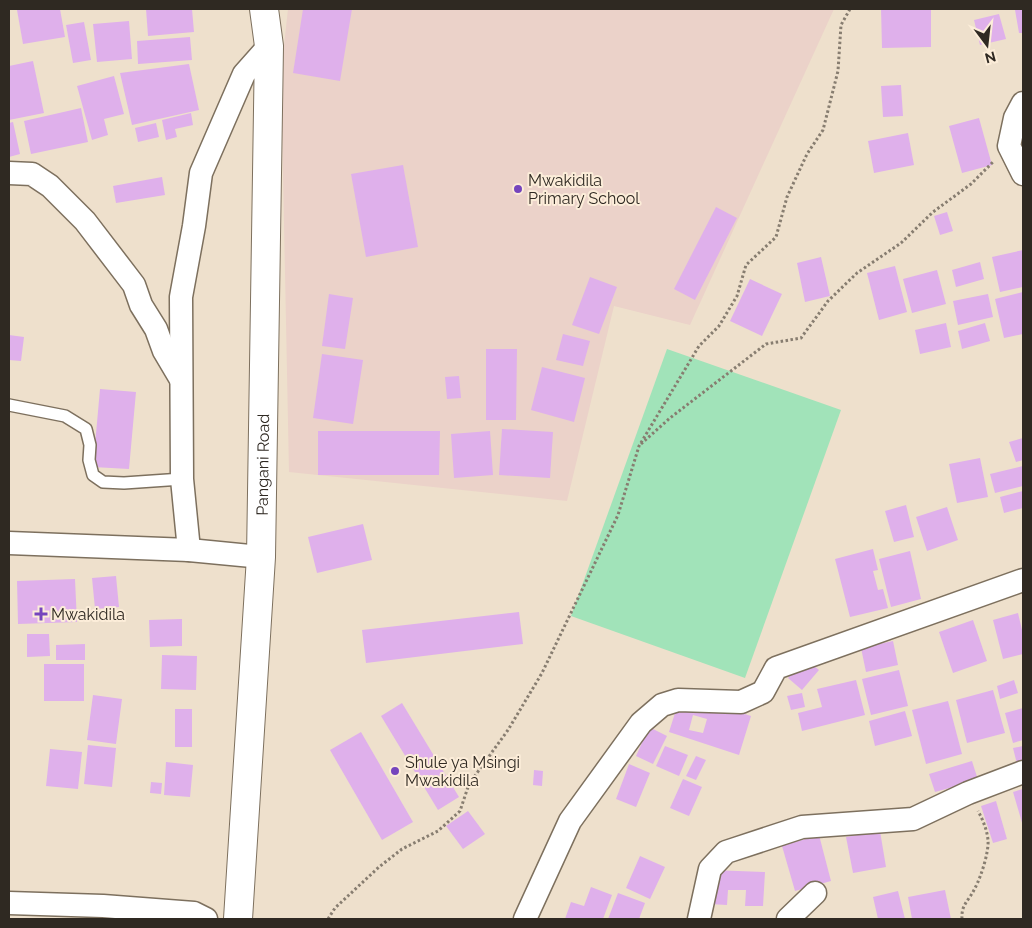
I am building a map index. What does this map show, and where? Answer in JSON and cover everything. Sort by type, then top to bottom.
[{"type":"main road","name":"Pangani Road","points":[[238,919],[261,557],[269,46],[264,9]]},
{"type":"street","points":[[189,550],[182,479],[181,297],[201,174],[244,74],[269,46]]},
{"type":"street","points":[[1023,103],[1015,118],[1009,146],[1023,174]]},
{"type":"street","points":[[9,173],[32,174],[50,186],[86,221],[134,285],[142,305],[156,329],[164,351],[182,381]]},
{"type":"street","points":[[9,543],[189,550],[261,557]]},
{"type":"street","points":[[525,919],[570,821],[641,723],[662,705],[678,700],[741,702],[763,692],[776,668],[1023,580]]},
{"type":"street","points":[[699,919],[710,869],[726,852],[802,826],[913,819],[968,793],[1023,772]]},
{"type":"street","points":[[788,919],[815,893]]},
{"type":"street","points":[[9,902],[103,906],[194,913],[206,919]]},
{"type":"lane","points":[[9,405],[65,416],[86,429],[90,445],[89,460],[93,474],[103,482],[124,484],[182,479]]},
{"type":"path","points":[[328,919],[334,908],[379,867],[402,849],[438,831],[460,811],[469,784],[508,730],[542,673],[618,515],[639,446],[699,346],[719,326],[737,296],[746,265],[776,237],[787,197],[807,154],[823,130],[838,71],[841,25],[850,9]]},
{"type":"path","points":[[639,446],[670,418],[766,344],[801,338],[828,301],[857,273],[902,243],[933,212],[971,184],[1009,146]]},
{"type":"path","points":[[962,919],[961,909],[975,889],[985,860],[988,841],[984,822],[968,793]]},
{"type":"shaded area","name":"Mwakidila Primary School","points":[[288,9],[834,9],[690,325],[614,306],[567,501],[289,472],[281,73]]},
{"type":"green space","points":[[667,349],[841,410],[745,678],[571,616]]},
{"type":"building","points":[[60,9],[65,37],[23,44],[17,10]]},
{"type":"building","points":[[146,9],[192,9],[194,32],[148,36]]},
{"type":"building","points":[[303,9],[352,9],[340,81],[293,73]]},
{"type":"building","points":[[881,9],[931,9],[931,47],[882,48]]},
{"type":"building","points":[[1023,9],[1023,33],[1019,33],[1015,10]]},
{"type":"building","points":[[999,14],[1006,39],[980,45],[974,20]]},
{"type":"building","points":[[129,21],[132,59],[97,62],[93,24]]},
{"type":"building","points":[[84,22],[91,60],[73,63],[66,25]]},
{"type":"building","points":[[190,37],[192,60],[138,64],[137,41]]},
{"type":"building","points":[[33,61],[44,113],[9,120],[9,66]]},
{"type":"building","points":[[189,64],[199,110],[132,125],[120,73]]},
{"type":"building","points":[[114,76],[124,114],[104,119],[108,135],[92,140],[77,86]]},
{"type":"building","points":[[901,85],[903,116],[883,117],[881,86]]},
{"type":"building","points":[[81,108],[88,142],[31,154],[24,121]]},
{"type":"building","points":[[191,113],[193,125],[175,129],[177,137],[166,140],[162,120]]},
{"type":"building","points":[[979,118],[992,165],[962,173],[949,126]]},
{"type":"building","points":[[13,122],[20,154],[9,157],[9,123]]},
{"type":"building","points":[[156,123],[159,137],[138,142],[135,128]]},
{"type":"building","points":[[908,133],[914,165],[874,173],[868,141]]},
{"type":"building","points":[[403,165],[418,247],[366,257],[351,174]]},
{"type":"building","points":[[162,177],[165,195],[116,203],[113,186]]},
{"type":"building","points":[[716,207],[737,218],[695,300],[674,289]]},
{"type":"building","points":[[947,212],[953,231],[940,235],[934,216]]},
{"type":"building","points":[[1023,250],[1023,287],[1000,292],[992,257]]},
{"type":"building","points":[[821,257],[830,296],[805,302],[797,263]]},
{"type":"building","points":[[980,262],[984,279],[956,287],[952,270]]},
{"type":"building","points":[[895,266],[907,312],[879,320],[867,273]]},
{"type":"building","points":[[937,270],[946,304],[912,313],[903,279]]},
{"type":"building","points":[[590,277],[617,287],[599,334],[572,325]]},
{"type":"building","points":[[750,279],[782,294],[762,336],[730,321]]},
{"type":"building","points":[[1023,292],[1023,334],[1004,338],[995,299]]},
{"type":"building","points":[[329,294],[353,298],[345,349],[322,346]]},
{"type":"building","points":[[988,294],[993,317],[958,325],[953,301]]},
{"type":"building","points":[[946,323],[951,347],[920,354],[915,330]]},
{"type":"building","points":[[985,323],[990,341],[962,349],[958,331]]},
{"type":"building","points":[[563,334],[590,341],[583,366],[556,360]]},
{"type":"building","points":[[9,335],[24,337],[21,361],[9,360]]},
{"type":"building","points":[[486,349],[517,349],[516,420],[486,420]]},
{"type":"building","points":[[322,354],[363,360],[353,424],[313,418]]},
{"type":"building","points":[[542,367],[585,378],[574,422],[531,410]]},
{"type":"building","points":[[459,376],[461,398],[447,399],[445,377]]},
{"type":"building","points":[[100,389],[136,392],[129,469],[93,467]]},
{"type":"building","points":[[502,429],[553,432],[550,478],[499,475]]},
{"type":"building","points":[[318,431],[440,431],[439,475],[318,475]]},
{"type":"building","points":[[490,431],[493,475],[454,478],[451,434]]},
{"type":"building","points":[[1023,438],[1023,460],[1016,462],[1009,442]]},
{"type":"building","points":[[980,458],[988,497],[957,503],[949,464]]},
{"type":"building","points":[[1023,466],[1023,486],[995,493],[990,474]]},
{"type":"building","points":[[1023,491],[1023,508],[1004,513],[1000,497]]},
{"type":"building","points":[[906,505],[914,537],[894,542],[885,511]]},
{"type":"building","points":[[947,507],[958,540],[927,551],[916,517]]},
{"type":"building","points":[[363,524],[372,560],[317,573],[308,537]]},
{"type":"building","points":[[873,549],[878,570],[873,571],[878,590],[883,589],[888,608],[850,617],[835,559]]},
{"type":"building","points":[[910,551],[921,599],[891,607],[879,559]]},
{"type":"building","points":[[116,576],[119,607],[95,609],[92,578]]},
{"type":"building","points":[[75,579],[77,622],[18,624],[17,581]]},
{"type":"building","points":[[519,612],[523,644],[366,663],[362,630]]},
{"type":"building","points":[[1018,613],[1023,634],[1023,654],[1003,659],[993,620]]},
{"type":"building","points":[[182,619],[182,646],[150,647],[149,620]]},
{"type":"building","points":[[973,620],[987,661],[953,673],[939,632]]},
{"type":"building","points":[[27,634],[49,634],[50,656],[27,657]]},
{"type":"building","points":[[893,641],[898,665],[866,672],[861,648]]},
{"type":"building","points":[[85,644],[85,660],[56,660],[56,645]]},
{"type":"building","points":[[162,655],[197,656],[196,690],[161,689]]},
{"type":"building","points":[[804,658],[819,670],[802,690],[788,678]]},
{"type":"building","points":[[44,664],[84,664],[84,701],[44,701]]},
{"type":"building","points":[[899,670],[908,706],[871,715],[862,679]]},
{"type":"building","points":[[856,680],[865,715],[802,731],[798,713],[822,707],[817,689]]},
{"type":"building","points":[[1014,680],[1018,693],[1000,699],[997,686]]},
{"type":"building","points":[[993,690],[1005,733],[967,743],[956,700]]},
{"type":"building","points":[[802,693],[805,707],[791,710],[787,696]]},
{"type":"building","points":[[681,694],[751,716],[739,755],[669,732]],"holes":[[[693,715],[707,719],[703,733],[689,730]]]},
{"type":"building","points":[[93,695],[122,699],[116,744],[87,740]]},
{"type":"building","points":[[948,701],[962,754],[926,764],[912,710]]},
{"type":"building","points":[[402,703],[459,797],[438,810],[381,716]]},
{"type":"building","points":[[1023,708],[1023,740],[1013,743],[1005,713]]},
{"type":"building","points":[[175,709],[192,709],[192,747],[175,747]]},
{"type":"building","points":[[905,711],[912,736],[875,746],[869,721]]},
{"type":"building","points":[[649,727],[667,736],[653,764],[636,756]]},
{"type":"building","points":[[361,732],[413,822],[382,840],[330,750]]},
{"type":"building","points":[[88,745],[116,748],[112,787],[84,784]]},
{"type":"building","points":[[665,746],[688,755],[679,776],[656,766]]},
{"type":"building","points":[[1023,746],[1023,762],[1017,764],[1013,748]]},
{"type":"building","points":[[50,749],[82,752],[78,789],[46,786]]},
{"type":"building","points":[[696,756],[706,760],[696,780],[686,776]]},
{"type":"building","points":[[972,761],[978,780],[935,792],[929,774]]},
{"type":"building","points":[[166,762],[193,765],[190,797],[164,795]]},
{"type":"building","points":[[629,764],[650,773],[636,807],[616,799]]},
{"type":"building","points":[[534,770],[543,771],[542,786],[533,785]]},
{"type":"building","points":[[683,779],[702,787],[689,816],[670,808]]},
{"type":"building","points":[[151,782],[162,783],[161,794],[150,793]]},
{"type":"building","points":[[1023,789],[1023,826],[1013,792]]},
{"type":"building","points":[[996,801],[1007,839],[993,843],[981,806]]},
{"type":"building","points":[[468,811],[485,834],[463,849],[446,826]]},
{"type":"building","points":[[880,831],[886,867],[853,873],[846,837]]},
{"type":"building","points":[[819,835],[831,881],[795,891],[782,846]]},
{"type":"building","points":[[640,856],[665,867],[650,899],[626,888]]},
{"type":"building","points":[[711,870],[765,872],[763,906],[745,906],[746,890],[728,890],[727,905],[709,904]]},
{"type":"building","points":[[591,887],[612,895],[603,919],[565,919],[571,902],[584,906]]},
{"type":"building","points":[[945,890],[951,919],[912,919],[908,897]]},
{"type":"building","points":[[898,891],[905,919],[878,919],[873,897]]},
{"type":"building","points":[[618,893],[645,903],[639,919],[608,919]]},
{"type":"place","name":"Mwakidila Primary School","points":[[518,189]]},
{"type":"place","name":"Mwakidila","points":[[41,614]]},
{"type":"place","name":"Shule ya Msingi Mwakidila","points":[[395,771]]}]
